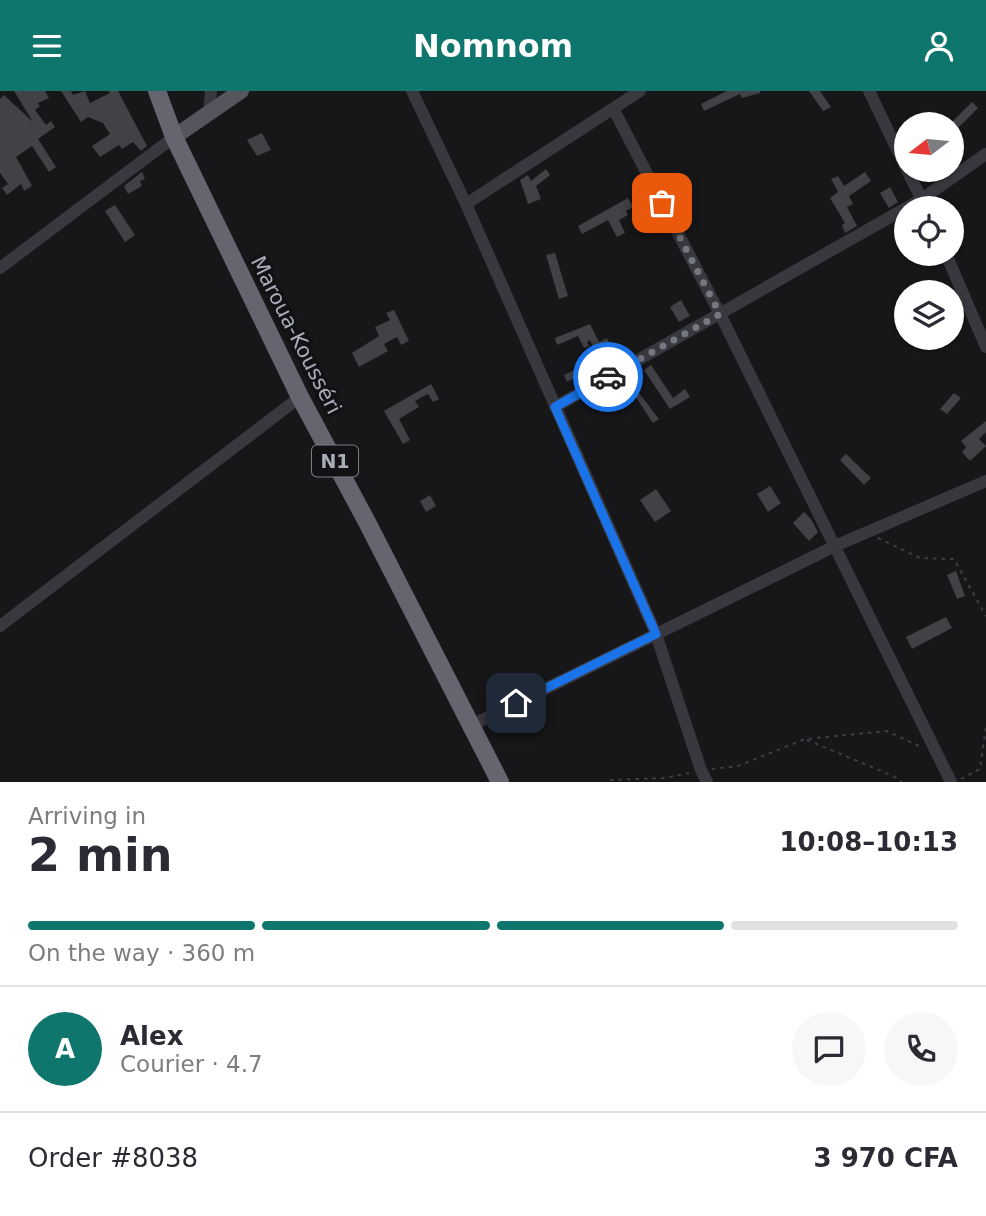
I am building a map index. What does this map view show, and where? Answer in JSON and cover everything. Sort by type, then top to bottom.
[{"type":"highway","name":"Maroua-Kousséri","points":[[157,91],[174,137],[300,397],[500,782]]},
{"type":"main road","points":[[174,137],[241,91]]},
{"type":"street","points":[[209,113],[211,91]]},
{"type":"street","points":[[412,91],[466,204],[656,634],[704,776]]},
{"type":"street","points":[[466,204],[640,91]]},
{"type":"street","points":[[869,91],[894,142]]},
{"type":"street","points":[[614,110],[720,314],[953,782]]},
{"type":"street","points":[[0,268],[174,137]]},
{"type":"street","points":[[934,196],[986,154]]},
{"type":"street","points":[[555,407],[894,220]]},
{"type":"street","points":[[951,266],[986,347]]},
{"type":"street","points":[[0,626],[300,397]]},
{"type":"street","points":[[470,726],[835,546],[986,481]]},
{"type":"path","points":[[866,533],[920,558],[954,559],[986,616]]},
{"type":"path","points":[[953,782],[980,769],[986,726]]},
{"type":"path","points":[[610,780],[704,776],[738,767],[805,739],[887,731],[938,755]]},
{"type":"path","points":[[805,739],[902,782]]},
{"type":"building","points":[[14,91],[45,91],[49,98],[38,103],[40,106],[35,110],[46,125],[51,121],[55,127],[38,139],[56,167],[49,172],[32,146],[16,157],[32,186],[24,191],[21,184],[7,195],[2,188],[8,184],[0,173],[0,99],[4,95],[33,122]]},
{"type":"building","points":[[61,91],[71,91],[73,95],[85,91],[90,103],[110,93],[108,91],[118,91],[147,146],[141,151],[133,142],[122,149],[119,145],[100,157],[92,146],[110,134],[103,123],[88,117],[81,122]]},
{"type":"building","points":[[727,91],[760,93],[742,98],[740,94],[704,111],[701,104]]},
{"type":"building","points":[[809,91],[820,91],[831,107],[823,111]]},
{"type":"building","points":[[972,102],[978,108],[964,122],[962,112]]},
{"type":"building","points":[[262,133],[271,150],[257,156],[247,140]]},
{"type":"building","points":[[546,169],[550,175],[536,186],[541,199],[528,204],[520,180],[528,175],[531,181]]},
{"type":"building","points":[[142,172],[145,179],[140,181],[142,186],[128,194],[124,186]]},
{"type":"building","points":[[865,172],[871,181],[849,196],[853,204],[847,207],[857,226],[845,233],[842,225],[845,223],[830,198],[838,192],[831,179],[838,176],[844,186]]},
{"type":"building","points":[[890,187],[895,196],[894,205],[889,208],[880,193]]},
{"type":"building","points":[[628,198],[633,207],[626,211],[628,215],[619,220],[625,233],[617,237],[608,220],[582,234],[578,226]]},
{"type":"building","points":[[115,205],[135,235],[125,242],[105,211]]},
{"type":"building","points":[[555,253],[568,296],[559,299],[546,255]]},
{"type":"building","points":[[681,300],[690,316],[679,322],[670,307]]},
{"type":"building","points":[[394,310],[409,341],[401,345],[397,337],[384,344],[388,351],[359,367],[352,353],[379,336],[375,327],[390,320],[386,313]]},
{"type":"building","points":[[590,324],[599,342],[607,338],[612,348],[604,353],[606,356],[599,359],[590,340],[587,342],[589,346],[584,348],[578,336],[557,345],[555,338]]},
{"type":"building","points":[[596,356],[603,370],[583,381],[580,375],[567,382],[564,375],[587,364],[586,360]]},
{"type":"building","points":[[651,365],[673,398],[685,389],[690,397],[670,409],[644,370]]},
{"type":"building","points":[[431,384],[439,399],[433,402],[428,394],[415,401],[419,407],[399,419],[410,440],[403,444],[384,411]]},
{"type":"building","points":[[639,393],[659,419],[653,423],[635,396]]},
{"type":"building","points":[[954,393],[961,398],[947,414],[940,409]]},
{"type":"building","points":[[986,421],[986,432],[979,439],[986,446],[970,461],[962,452],[966,447],[961,441]]},
{"type":"building","points":[[846,454],[871,478],[864,485],[840,460]]},
{"type":"building","points":[[770,486],[781,503],[768,512],[757,494]]},
{"type":"building","points":[[656,489],[671,511],[655,522],[640,500]]},
{"type":"building","points":[[430,495],[436,506],[426,512],[420,501]]},
{"type":"building","points":[[804,512],[818,532],[809,541],[793,523]]},
{"type":"building","points":[[956,571],[965,596],[957,599],[947,575]]},
{"type":"building","points":[[946,617],[952,628],[912,649],[906,637]]},
{"type":"way so far","points":[[608,377],[720,314],[662,203]]},
{"type":"route","points":[[516,703],[656,634],[555,407],[608,377]]}]
